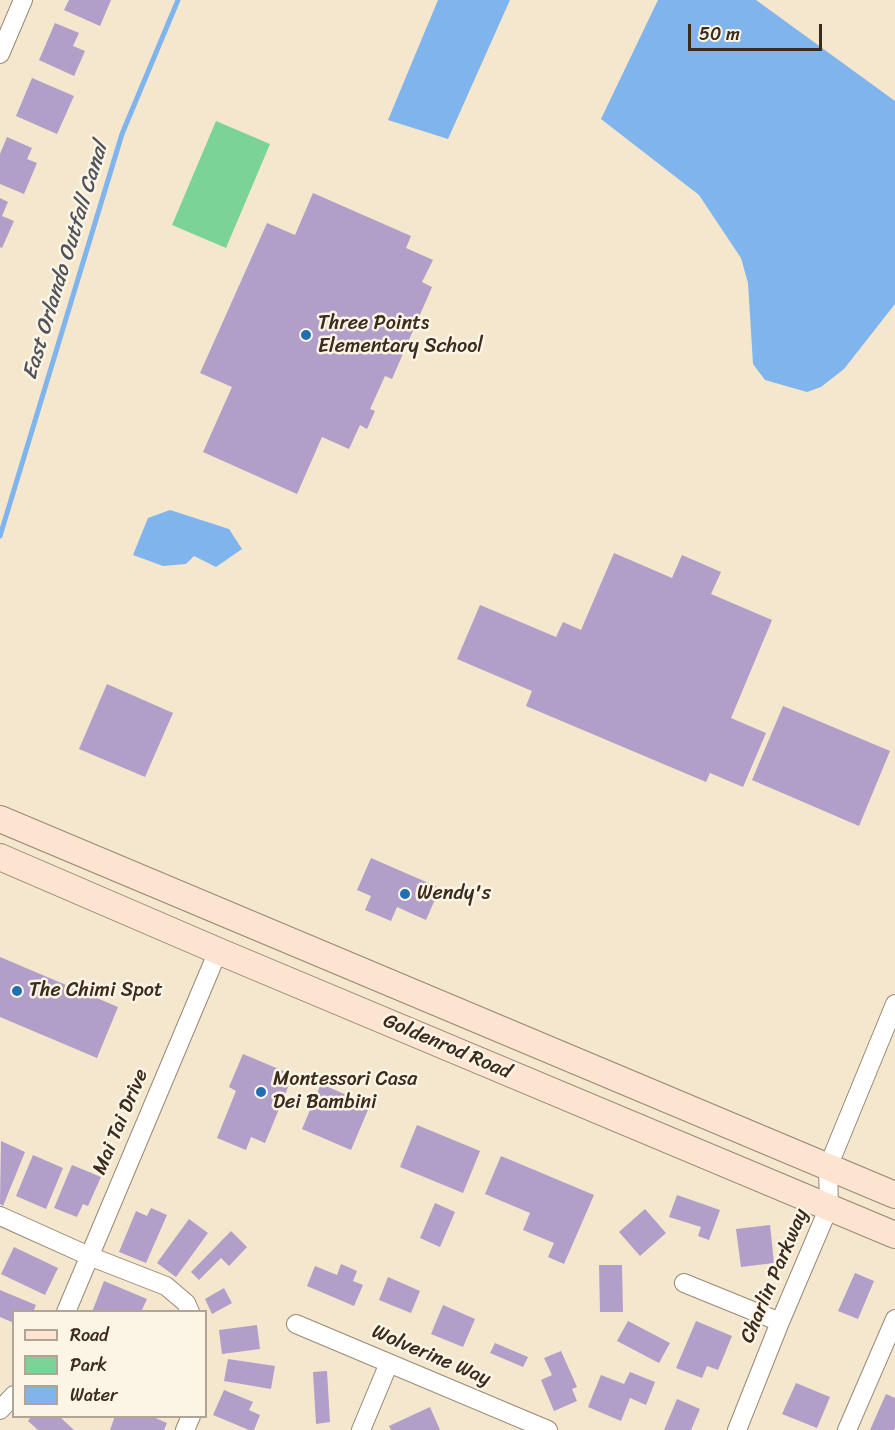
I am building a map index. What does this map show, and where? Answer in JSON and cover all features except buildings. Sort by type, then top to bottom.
[{"type":"main road","name":"Goldenrod Road","points":[[0,819],[895,1195]]},
{"type":"main road","name":"Goldenrod Road","points":[[0,857],[895,1235]]},
{"type":"main road","points":[[66,884],[75,879],[84,881],[175,918],[210,922],[230,921],[234,918]]},
{"type":"main road","points":[[218,951],[228,943],[244,941],[261,944],[376,993],[384,993],[401,987]]},
{"type":"street","points":[[0,54],[22,0]]},
{"type":"street","name":"Mai Tai Drive","points":[[66,1310],[218,951]]},
{"type":"street","name":"Charlin Parkway","points":[[737,1430],[829,1207],[828,1167],[895,1004]]},
{"type":"street","points":[[0,1216],[89,1256],[166,1286],[186,1303],[190,1310]]},
{"type":"street","points":[[684,1283],[780,1322]]},
{"type":"street","points":[[847,1430],[895,1318]]},
{"type":"street","name":"Wolverine Way","points":[[296,1324],[548,1430]]},
{"type":"street","points":[[361,1430],[389,1363]]},
{"type":"street","points":[[0,1410],[12,1397]]},
{"type":"green space","points":[[216,121],[270,144],[226,248],[172,225]]},
{"type":"water","points":[[438,0],[510,0],[448,139],[388,120]]},
{"type":"water","points":[[658,0],[756,0],[895,101],[895,304],[844,369],[821,387],[807,392],[765,380],[753,364],[748,283],[741,258],[699,195],[601,119]]},
{"type":"water","points":[[170,510],[229,529],[242,549],[216,567],[194,556],[186,564],[163,566],[133,555],[148,518]]},
{"type":"waterway","name":"East Orlando Outfall Canal","points":[[0,536],[122,134],[178,0]]},
{"type":"place","name":"Three Points Elementary School","points":[[306,335]]},
{"type":"place","name":"Wendy's","points":[[405,894]]},
{"type":"place","name":"The Chimi Spot","points":[[17,991]]},
{"type":"place","name":"Montessori Casa Dei Bambini","points":[[261,1092]]}]
